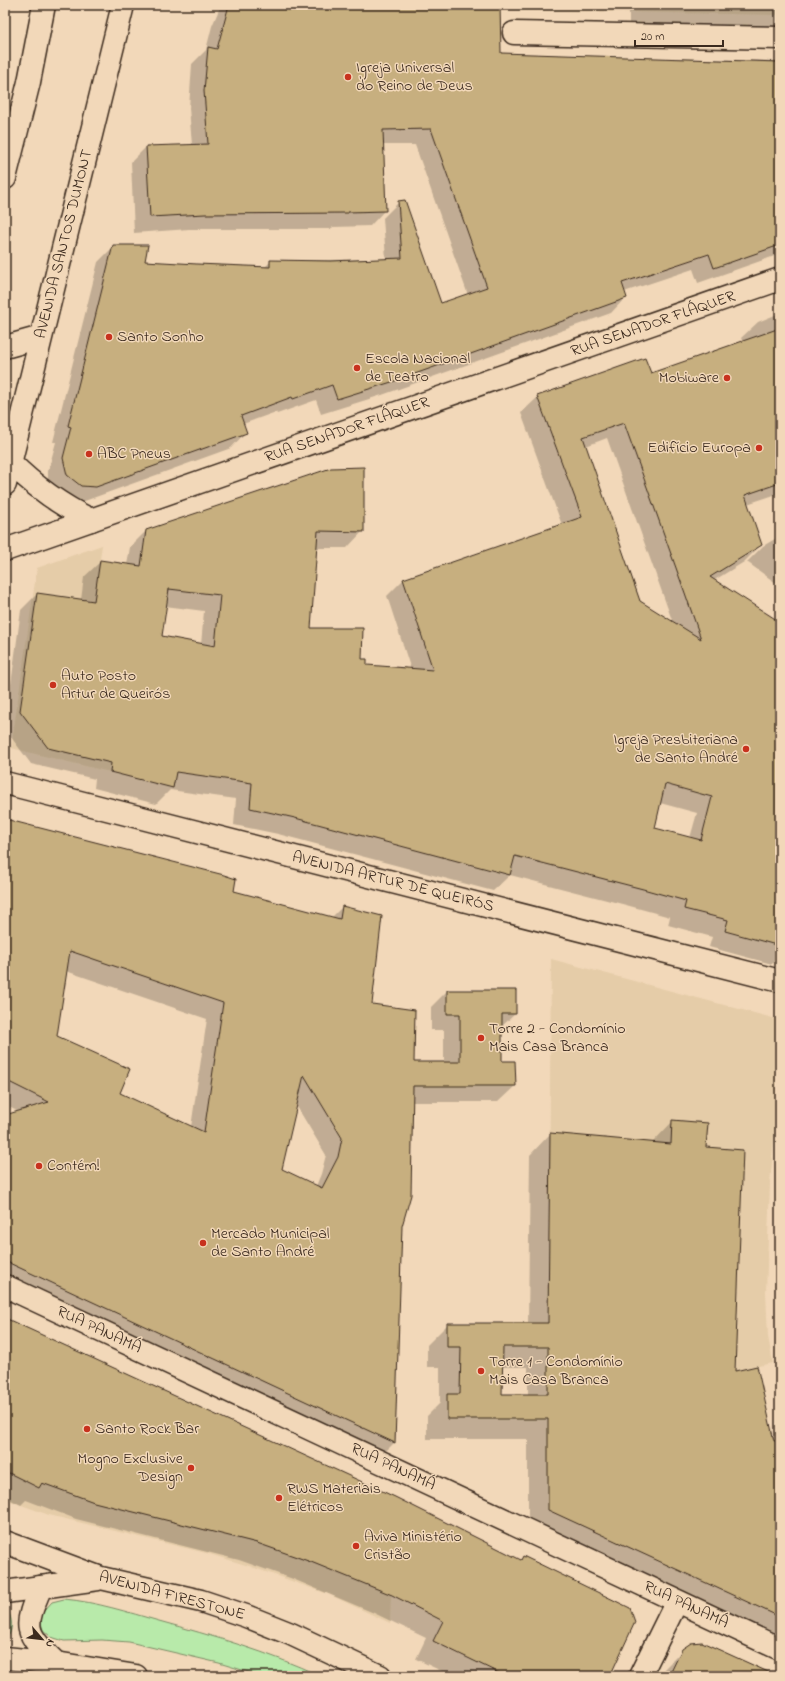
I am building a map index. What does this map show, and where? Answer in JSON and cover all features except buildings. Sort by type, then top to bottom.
[{"type":"main road","points":[[5,178],[29,82],[44,5]]},
{"type":"main road","name":"AVENIDA SANTOS DUMONT","points":[[5,484],[123,5]]},
{"type":"main road","points":[[514,33],[780,38]]},
{"type":"main road","name":"RUA SENADOR FLÁQUER","points":[[5,550],[780,279]]},
{"type":"main road","points":[[5,347],[41,337]]},
{"type":"main road","points":[[10,462],[28,481],[52,500],[91,520]]},
{"type":"main road","name":"AVENIDA ARTUR DE QUEIRÓS","points":[[5,783],[780,981]]},
{"type":"main road","name":"RUA PANAMÁ","points":[[5,1286],[780,1649]]},
{"type":"main road","name":"AVENIDA FIRESTONE","points":[[5,1542],[101,1578],[194,1599],[246,1616],[291,1634],[380,1676]]},
{"type":"main road","points":[[5,1592],[101,1578]]},
{"type":"main road","points":[[41,1587],[31,1610],[28,1622],[30,1635],[37,1645],[56,1663]]},
{"type":"main road","points":[[640,1676],[677,1601]]},
{"type":"main road","points":[[5,1658],[56,1663],[136,1676]]},
{"type":"shaded area","points":[[508,5],[780,5],[780,15],[508,10]]},
{"type":"shaded area","points":[[102,545],[86,659],[123,660],[110,772],[11,748],[37,568]]},
{"type":"shaded area","points":[[551,959],[780,1020],[780,1088],[770,1184],[766,1292],[768,1337],[773,1363],[609,1398],[548,1351]]},
{"type":"shaded area","points":[[5,1318],[395,1497],[390,1623],[328,1594],[249,1566],[206,1553],[49,1515],[5,1499]]},
{"type":"green space","points":[[64,1599],[88,1602],[112,1608],[220,1639],[281,1659],[320,1676],[262,1676],[219,1663],[129,1642],[102,1640],[64,1641],[51,1637],[43,1630],[41,1623],[42,1613],[52,1602]]},
{"type":"green space","points":[[5,1611],[8,1611],[12,1623],[9,1635],[5,1636]]},
{"type":"place","name":"Igreja Universal do Reino de Deus","points":[[348,77]]},
{"type":"place","name":"Santo Sonho","points":[[109,337]]},
{"type":"place","name":"Escola Nacional de Teatro","points":[[357,368]]},
{"type":"place","name":"Mobiware","points":[[727,378]]},
{"type":"place","name":"Edifício Europa","points":[[759,448]]},
{"type":"place","name":"ABC Pneus","points":[[89,454]]},
{"type":"place","name":"Auto Posto Artur de Queirós","points":[[53,685]]},
{"type":"place","name":"Igreja Presbiteriana de Santo André","points":[[746,749]]},
{"type":"place","name":"Torre 2 - Condomínio Mais Casa Branca","points":[[481,1038]]},
{"type":"place","name":"Contém!","points":[[39,1166]]},
{"type":"place","name":"Mercado Municipal de Santo André","points":[[203,1243]]},
{"type":"place","name":"Torre 1 - Condomínio Mais Casa Branca","points":[[481,1371]]},
{"type":"place","name":"Santo Rock Bar","points":[[87,1429]]},
{"type":"place","name":"Mogno Exclusive Design","points":[[191,1468]]},
{"type":"place","name":"RWS Materiais Elétricos","points":[[279,1498]]},
{"type":"place","name":"Aviva Ministério Cristão","points":[[356,1546]]}]
